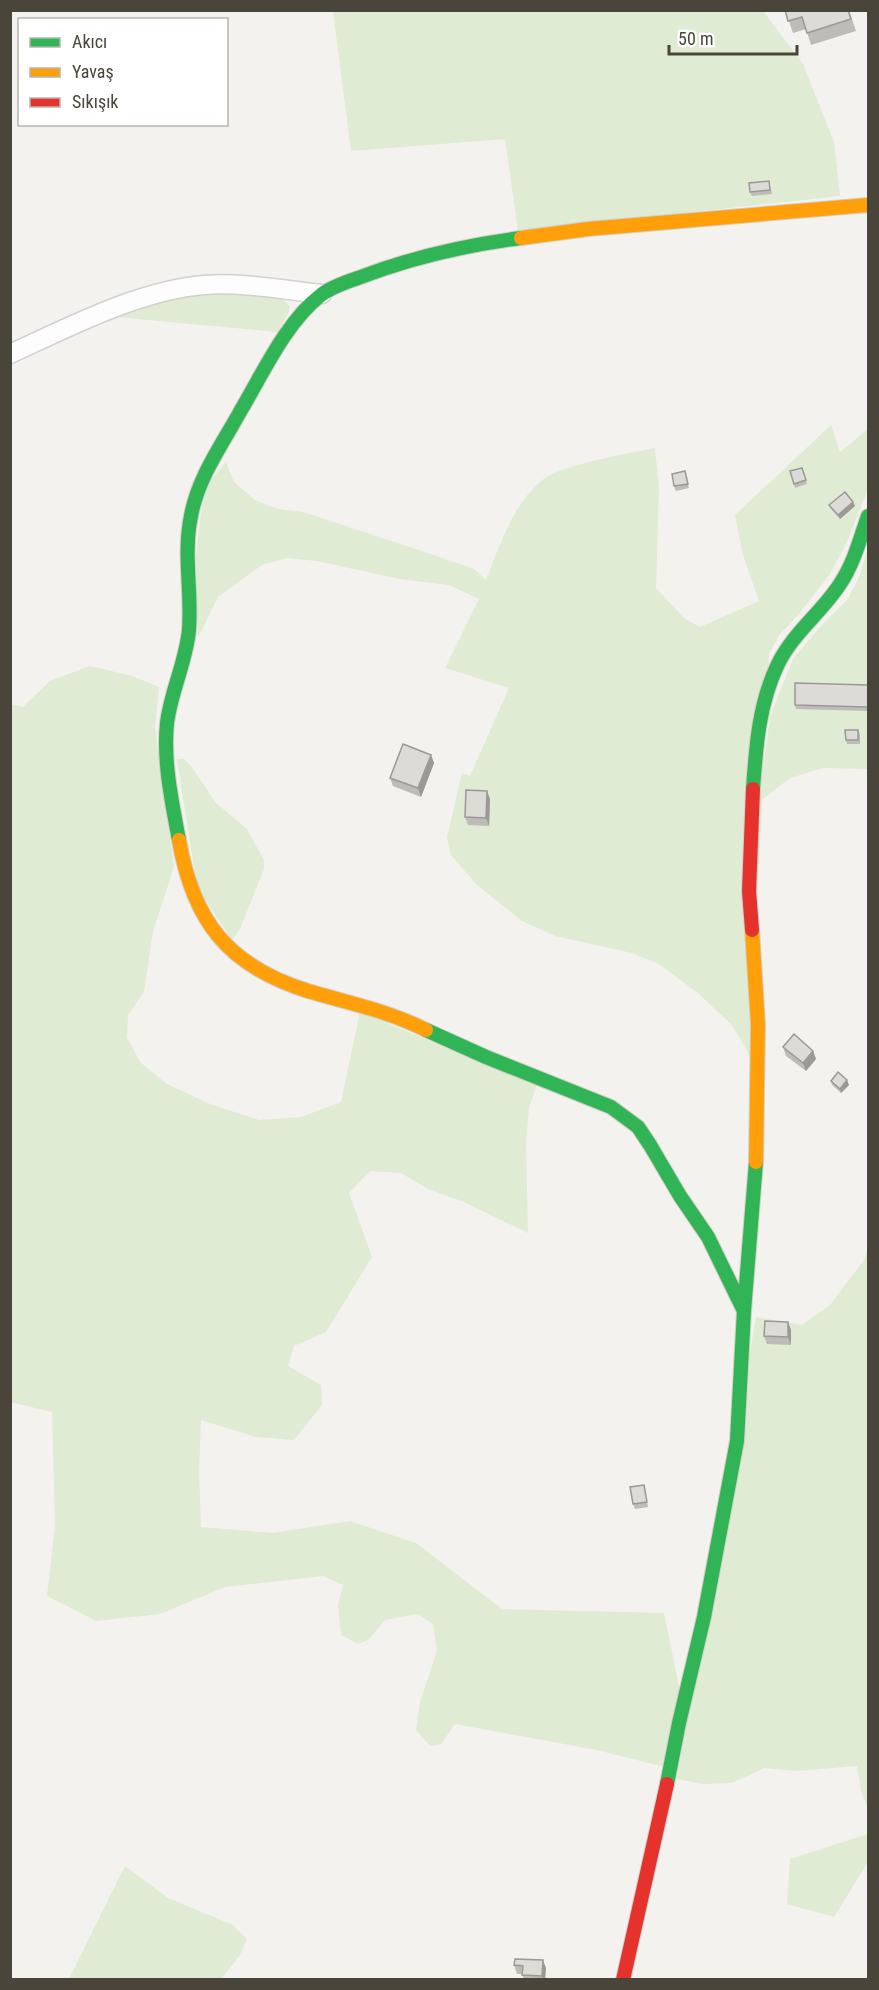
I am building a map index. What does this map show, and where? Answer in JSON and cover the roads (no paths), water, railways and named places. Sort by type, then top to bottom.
[{"type":"street","points":[[744,1311],[708,1237],[638,1127],[627,1117],[611,1107],[468,1050],[397,1016],[280,980],[258,969],[233,952],[215,934],[199,908],[188,883],[180,847],[166,742],[167,723],[188,643],[190,625],[187,553],[192,505],[200,482],[273,355],[302,313],[322,294],[378,270],[444,251],[504,240],[610,227],[868,205]]},
{"type":"street","points":[[10,354],[111,309],[152,294],[180,288],[222,285],[322,294]]},
{"type":"street","points":[[623,1980],[704,1617],[737,1441],[744,1311],[752,1232],[759,1089],[758,1024],[749,891],[756,746],[768,688],[779,662],[792,642],[840,584],[855,555],[868,516]]}]
